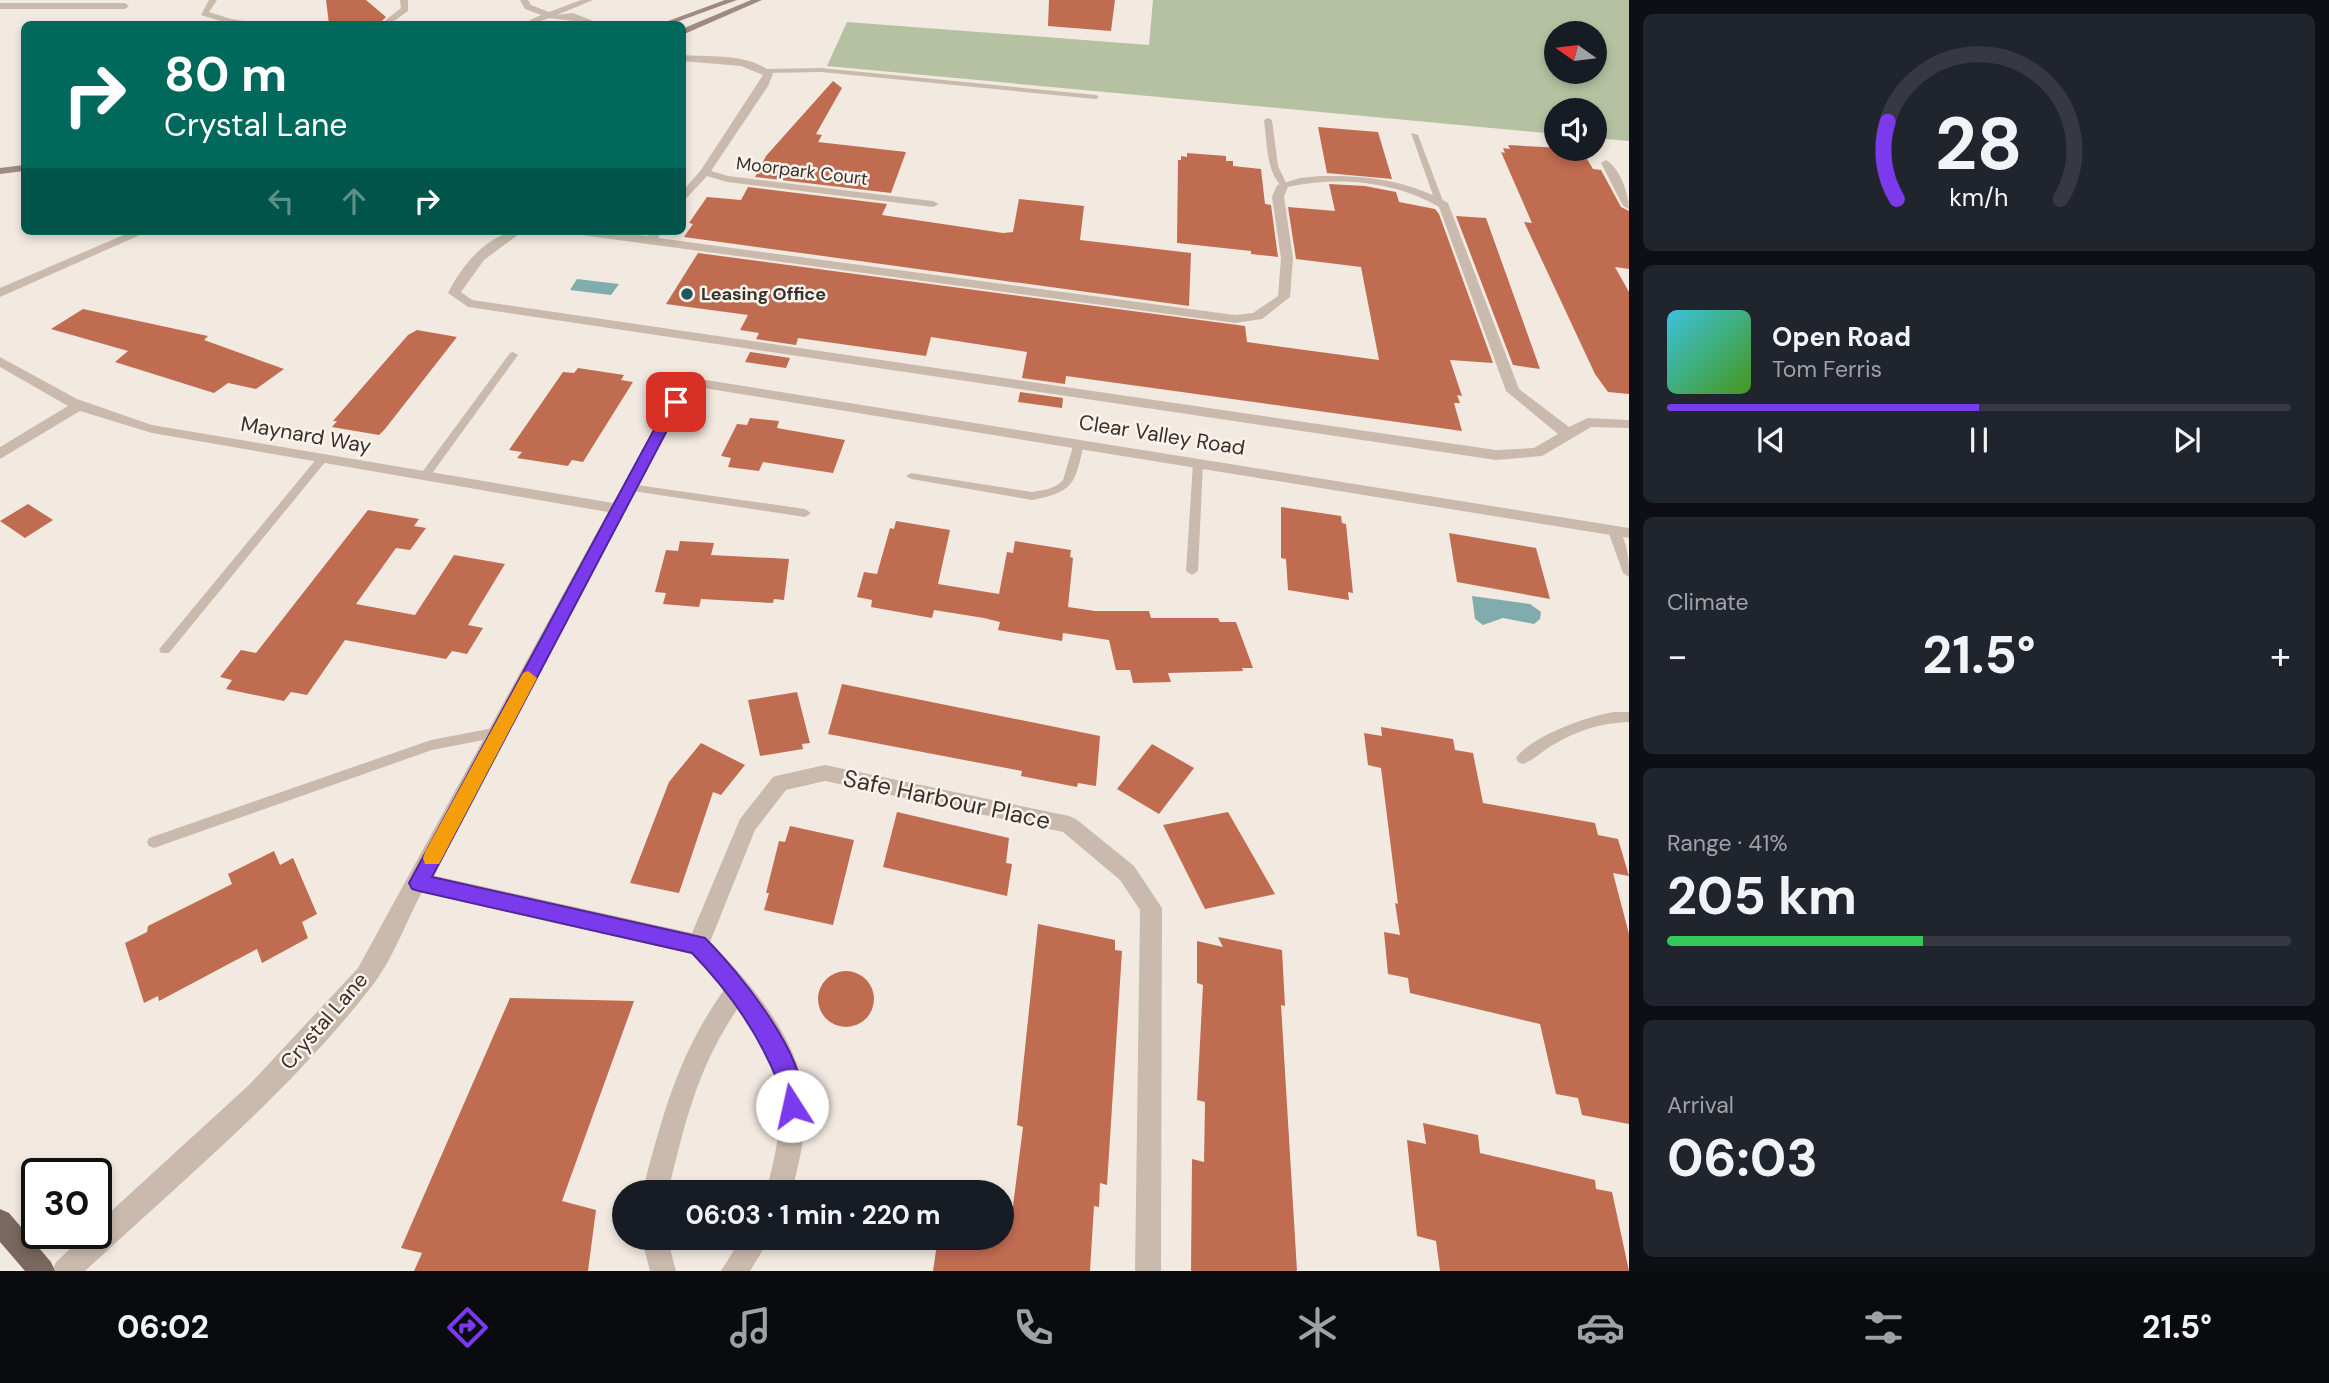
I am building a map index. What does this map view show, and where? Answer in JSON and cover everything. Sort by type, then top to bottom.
[{"type":"main road","points":[[673,21],[733,0]]},
{"type":"main road","points":[[686,31],[758,0]]},
{"type":"main road","points":[[0,171],[21,168]]},
{"type":"main road","points":[[0,1222],[42,1271]]},
{"type":"street","points":[[212,0],[204,13],[227,21]]},
{"type":"street","points":[[389,21],[405,9],[404,0]]},
{"type":"street","points":[[524,0],[528,7],[553,19],[573,16],[586,21]]},
{"type":"street","points":[[553,19],[589,0]]},
{"type":"street","points":[[6,4],[127,3]]},
{"type":"street","points":[[116,18],[127,3]]},
{"type":"street","points":[[686,58],[741,63],[766,71]]},
{"type":"street","name":"Moorpark Court","points":[[766,71],[767,79],[763,86],[705,172],[727,179],[933,204]]},
{"type":"street","points":[[1606,163],[1629,206]]},
{"type":"street","points":[[686,195],[705,172]]},
{"type":"street","points":[[653,235],[1235,319],[1257,316],[1284,297],[1287,258],[1278,197],[1283,185],[1299,180],[1329,179],[1393,186],[1429,194],[1444,205],[1513,391],[1569,435]]},
{"type":"street","points":[[0,293],[134,235]]},
{"type":"street","points":[[508,235],[461,277],[454,293],[468,303],[1496,455],[1537,453],[1588,422],[1629,424]]},
{"type":"street","name":"Maynard Way","points":[[0,361],[41,389],[77,406],[126,423],[181,436],[619,509]]},
{"type":"street","name":"Clear Valley Road","points":[[687,381],[1622,532]]},
{"type":"street","name":"Crystal Lane","points":[[65,1271],[247,1105],[325,1027],[366,976],[419,883],[687,381]]},
{"type":"street","points":[[0,454],[77,406]]},
{"type":"street","name":"Safe Harbour Place","points":[[698,945],[747,825],[780,783],[825,773],[1069,825],[1127,873],[1151,908],[1148,1271]]},
{"type":"street","points":[[419,883],[698,945],[721,967],[766,1028],[791,1086],[792,1125],[781,1180]]},
{"type":"street","points":[[658,1180],[680,1096],[709,1031],[737,991]]},
{"type":"street","points":[[657,1250],[663,1271]]},
{"type":"street","points":[[734,1271],[749,1250]]},
{"type":"lane","points":[[766,71],[791,68],[821,70],[1096,97]]},
{"type":"lane","points":[[1268,120],[1274,166],[1283,185]]},
{"type":"lane","points":[[1414,135],[1439,201]]},
{"type":"lane","points":[[425,477],[513,355]]},
{"type":"lane","points":[[911,476],[1032,496],[1053,493],[1065,488],[1070,481],[1079,443]]},
{"type":"lane","points":[[165,650],[322,459]]},
{"type":"lane","points":[[1192,571],[1198,463]]},
{"type":"lane","points":[[630,488],[805,513]]},
{"type":"lane","points":[[1622,532],[1629,573]]},
{"type":"lane","points":[[1523,758],[1564,730],[1606,716],[1629,717]]},
{"type":"lane","points":[[154,842],[431,745],[499,732]]},
{"type":"green space","points":[[1153,0],[1629,0],[1629,141],[1607,139],[1607,98],[1544,98],[1544,133],[827,66],[847,22],[1149,45]]},
{"type":"water","points":[[577,279],[619,284],[611,295],[570,290]]},
{"type":"water","points":[[1472,596],[1530,604],[1541,612],[1540,619],[1534,624],[1503,618],[1483,625],[1475,619]]},
{"type":"building","points":[[326,0],[366,0],[386,17],[382,21],[329,21]]},
{"type":"building","points":[[1049,0],[1115,0],[1111,31],[1048,26]]},
{"type":"building","points":[[833,81],[842,88],[816,134],[822,135],[818,142],[906,152],[891,193],[755,177],[766,156]]},
{"type":"building","points":[[1318,127],[1378,132],[1392,179],[1327,173]]},
{"type":"building","points":[[1508,145],[1544,147],[1544,161],[1588,161],[1593,169],[1601,170],[1621,207],[1629,211],[1629,269],[1615,267],[1629,292],[1629,394],[1608,392],[1595,374],[1524,222],[1532,223],[1501,152],[1505,153],[1503,148],[1510,149]]},
{"type":"building","points":[[1187,153],[1226,156],[1226,161],[1233,161],[1233,166],[1261,169],[1265,204],[1271,205],[1278,257],[1251,254],[1251,251],[1177,243],[1178,160],[1181,160],[1181,156],[1187,157]]},
{"type":"building","points":[[1329,184],[1365,186],[1396,192],[1399,202],[1435,209],[1439,214],[1493,363],[1450,360],[1462,396],[1457,395],[1460,403],[1454,403],[1462,431],[1066,376],[1065,384],[1022,378],[1027,352],[931,337],[926,356],[798,338],[796,345],[756,339],[759,333],[740,330],[748,315],[666,304],[698,253],[1245,326],[1247,342],[1379,360],[1361,267],[1296,259],[1288,207],[1335,211]]},
{"type":"building","points":[[748,187],[887,204],[882,215],[1003,233],[1013,232],[1019,199],[1084,206],[1080,240],[1191,253],[1189,306],[684,237],[693,224],[689,223],[707,197],[741,200]]},
{"type":"building","points":[[1456,216],[1486,218],[1540,369],[1513,365]]},
{"type":"building","points":[[83,309],[208,336],[204,340],[284,369],[256,389],[228,383],[214,393],[115,362],[128,351],[51,329]]},
{"type":"building","points":[[417,330],[457,337],[385,429],[379,435],[332,427],[337,421],[333,421],[408,335]]},
{"type":"building","points":[[750,352],[790,358],[786,368],[745,362]]},
{"type":"building","points":[[578,368],[624,375],[621,380],[633,382],[583,462],[572,460],[568,466],[517,458],[522,452],[509,450],[563,372],[574,373]]},
{"type":"building","points":[[1020,392],[1063,398],[1062,408],[1018,402]]},
{"type":"building","points":[[750,418],[779,421],[777,428],[845,440],[833,473],[763,462],[759,471],[728,467],[731,458],[721,456],[737,424],[747,425]]},
{"type":"building","points":[[28,504],[53,520],[25,538],[0,521]]},
{"type":"building","points":[[1281,507],[1341,516],[1342,523],[1346,524],[1353,593],[1348,592],[1349,600],[1288,590],[1286,559],[1281,558]]},
{"type":"building","points":[[368,510],[419,519],[414,526],[426,528],[410,550],[396,548],[356,604],[415,615],[454,555],[505,564],[468,625],[483,628],[467,654],[452,651],[446,659],[345,640],[307,695],[291,692],[284,701],[226,689],[232,680],[220,677],[241,650],[256,653]]},
{"type":"building","points":[[896,521],[950,530],[938,584],[999,594],[1007,552],[1013,553],[1015,541],[1071,550],[1070,557],[1073,558],[1068,607],[1095,611],[1149,611],[1151,618],[1218,618],[1220,622],[1236,622],[1253,668],[1242,668],[1243,671],[1168,673],[1171,682],[1133,683],[1130,670],[1116,670],[1109,640],[1063,633],[1062,641],[998,630],[1000,622],[984,618],[934,610],[932,618],[871,607],[872,600],[857,597],[864,572],[877,574],[890,528],[894,529]]},
{"type":"building","points":[[1449,533],[1536,548],[1550,599],[1457,582]]},
{"type":"building","points":[[680,541],[714,543],[711,555],[789,559],[784,600],[774,599],[773,603],[701,599],[699,607],[663,604],[666,593],[655,592],[666,550],[678,551]]},
{"type":"building","points":[[842,684],[1100,736],[1096,786],[1078,783],[1077,787],[1021,776],[1022,771],[828,734]]},
{"type":"building","points":[[797,692],[810,743],[802,744],[803,749],[760,756],[748,700]]},
{"type":"building","points":[[1381,727],[1453,739],[1455,750],[1473,753],[1483,803],[1595,823],[1598,835],[1618,839],[1629,876],[1613,873],[1629,934],[1629,1124],[1582,1115],[1578,1098],[1556,1094],[1540,1024],[1410,993],[1408,978],[1388,974],[1384,932],[1400,935],[1395,903],[1398,904],[1381,768],[1368,765],[1364,733],[1382,736]]},
{"type":"building","points":[[701,743],[745,765],[721,795],[713,792],[679,893],[630,883],[669,782]]},
{"type":"building","points":[[1152,744],[1194,768],[1159,814],[1117,789]]},
{"type":"building","points":[[897,812],[1009,838],[1006,863],[1012,864],[1007,896],[883,867]]},
{"type":"building","points":[[1228,812],[1275,894],[1205,909],[1163,825]]},
{"type":"building","points":[[790,826],[854,840],[833,925],[764,910],[779,841],[785,842]]},
{"type":"building","points":[[274,851],[280,865],[293,858],[317,914],[302,922],[308,938],[262,963],[257,949],[159,1001],[158,996],[144,1003],[125,943],[147,932],[148,926],[232,884],[228,874]]},
{"type":"building","points":[[1038,924],[1115,940],[1115,950],[1122,951],[1107,1185],[1100,1183],[1099,1207],[1094,1206],[1090,1271],[933,1271],[936,1250],[1014,1250],[1014,1198],[1023,1127],[1017,1125]]},
{"type":"building","points":[[1218,937],[1282,950],[1285,1006],[1281,1005],[1297,1271],[1191,1271],[1192,1159],[1204,1162],[1205,1102],[1197,1100],[1203,985],[1197,983],[1197,941],[1223,947]]},
{"type":"building","points":[[846,971],[857,973],[866,979],[872,988],[872,1010],[866,1019],[857,1025],[846,1027],[835,1025],[826,1019],[820,1010],[818,999],[820,988],[826,979],[835,973]]},
{"type":"building","points":[[510,998],[634,1001],[562,1201],[596,1210],[588,1271],[414,1271],[422,1253],[401,1248]]},
{"type":"building","points":[[1423,1123],[1478,1135],[1480,1153],[1595,1180],[1596,1189],[1612,1192],[1629,1271],[1440,1271],[1436,1241],[1417,1236],[1407,1140],[1426,1144]]},
{"type":"slow traffic","points":[[432,858],[528,678]]},
{"type":"place","name":"Leasing Office","points":[[687,294]]},
{"type":"route","points":[[676,402],[419,883],[698,945],[730,977],[737,991],[766,1028],[791,1086],[792,1106]]}]
